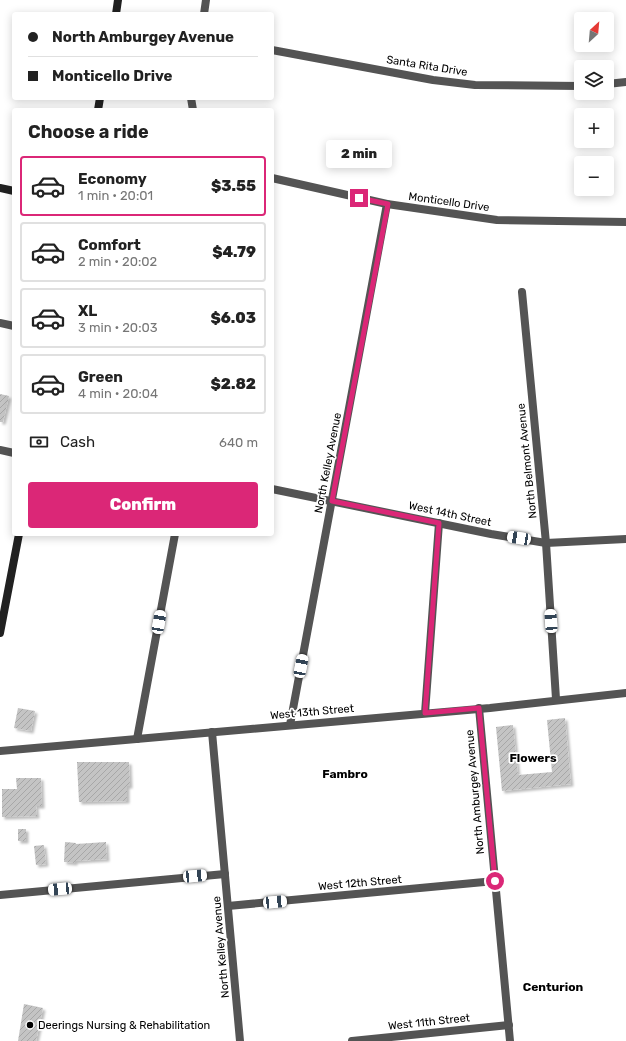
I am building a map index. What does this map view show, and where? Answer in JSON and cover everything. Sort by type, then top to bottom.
[{"type":"main road","points":[[116,12],[118,0]]},
{"type":"main road","points":[[0,188],[12,191]]},
{"type":"main road","points":[[0,633],[18,536]]},
{"type":"street","points":[[204,12],[206,0]]},
{"type":"street","name":"Santa Rita Drive","points":[[274,50],[433,80],[475,85],[574,86]]},
{"type":"street","points":[[614,83],[626,82]]},
{"type":"street","name":"Monticello Drive","points":[[274,178],[388,204],[497,220],[626,222]]},
{"type":"street","name":"North Kelley Avenue","points":[[290,725],[388,204]]},
{"type":"street","name":"North Belmont Avenue","points":[[522,292],[546,542],[556,699]]},
{"type":"street","points":[[0,323],[12,326]]},
{"type":"street","points":[[0,450],[12,453]]},
{"type":"street","name":"West 14th Street","points":[[274,489],[439,523],[546,542],[626,539]]},
{"type":"street","points":[[425,713],[439,523]]},
{"type":"street","points":[[137,739],[175,536]]},
{"type":"street","name":"West 13th Street","points":[[0,751],[479,708],[626,693]]},
{"type":"street","name":"North Amburgey Avenue","points":[[479,708],[510,1041]]},
{"type":"street","name":"North Kelley Avenue","points":[[212,732],[240,1041]]},
{"type":"street","points":[[0,895],[225,874]]},
{"type":"street","name":"West 12th Street","points":[[228,906],[495,881]]},
{"type":"street","name":"West 11th Street","points":[[352,1041],[509,1025]]},
{"type":"building","points":[[0,394],[9,396],[3,422],[0,422]]},
{"type":"building","points":[[18,708],[35,711],[31,731],[14,728]]},
{"type":"building","points":[[565,718],[571,784],[502,791],[496,727],[513,725],[518,775],[552,772],[547,720]]},
{"type":"building","points":[[77,762],[129,762],[130,786],[127,786],[127,801],[79,802]]},
{"type":"building","points":[[16,778],[41,778],[42,806],[36,806],[37,816],[2,817],[2,789],[17,789]]},
{"type":"building","points":[[18,829],[26,829],[26,841],[18,841]]},
{"type":"building","points":[[65,842],[76,844],[106,842],[107,859],[75,861],[75,863],[64,862]]},
{"type":"building","points":[[44,845],[46,864],[36,865],[34,846]]},
{"type":"building","name":"Deerings Nursing & Rehabilitation","points":[[24,1004],[43,1008],[36,1041],[18,1041]]},
{"type":"place","name":"Deerings Nursing & Rehabilitation","points":[[30,1025]]},
{"type":"district","name":"Flowers","points":[[533,758]]},
{"type":"district","name":"Fambro","points":[[345,774]]},
{"type":"district","name":"Centurion","points":[[553,987]]},
{"type":"route","points":[[359,198],[388,204],[332,501],[439,523],[425,713],[479,708],[495,881]]}]
